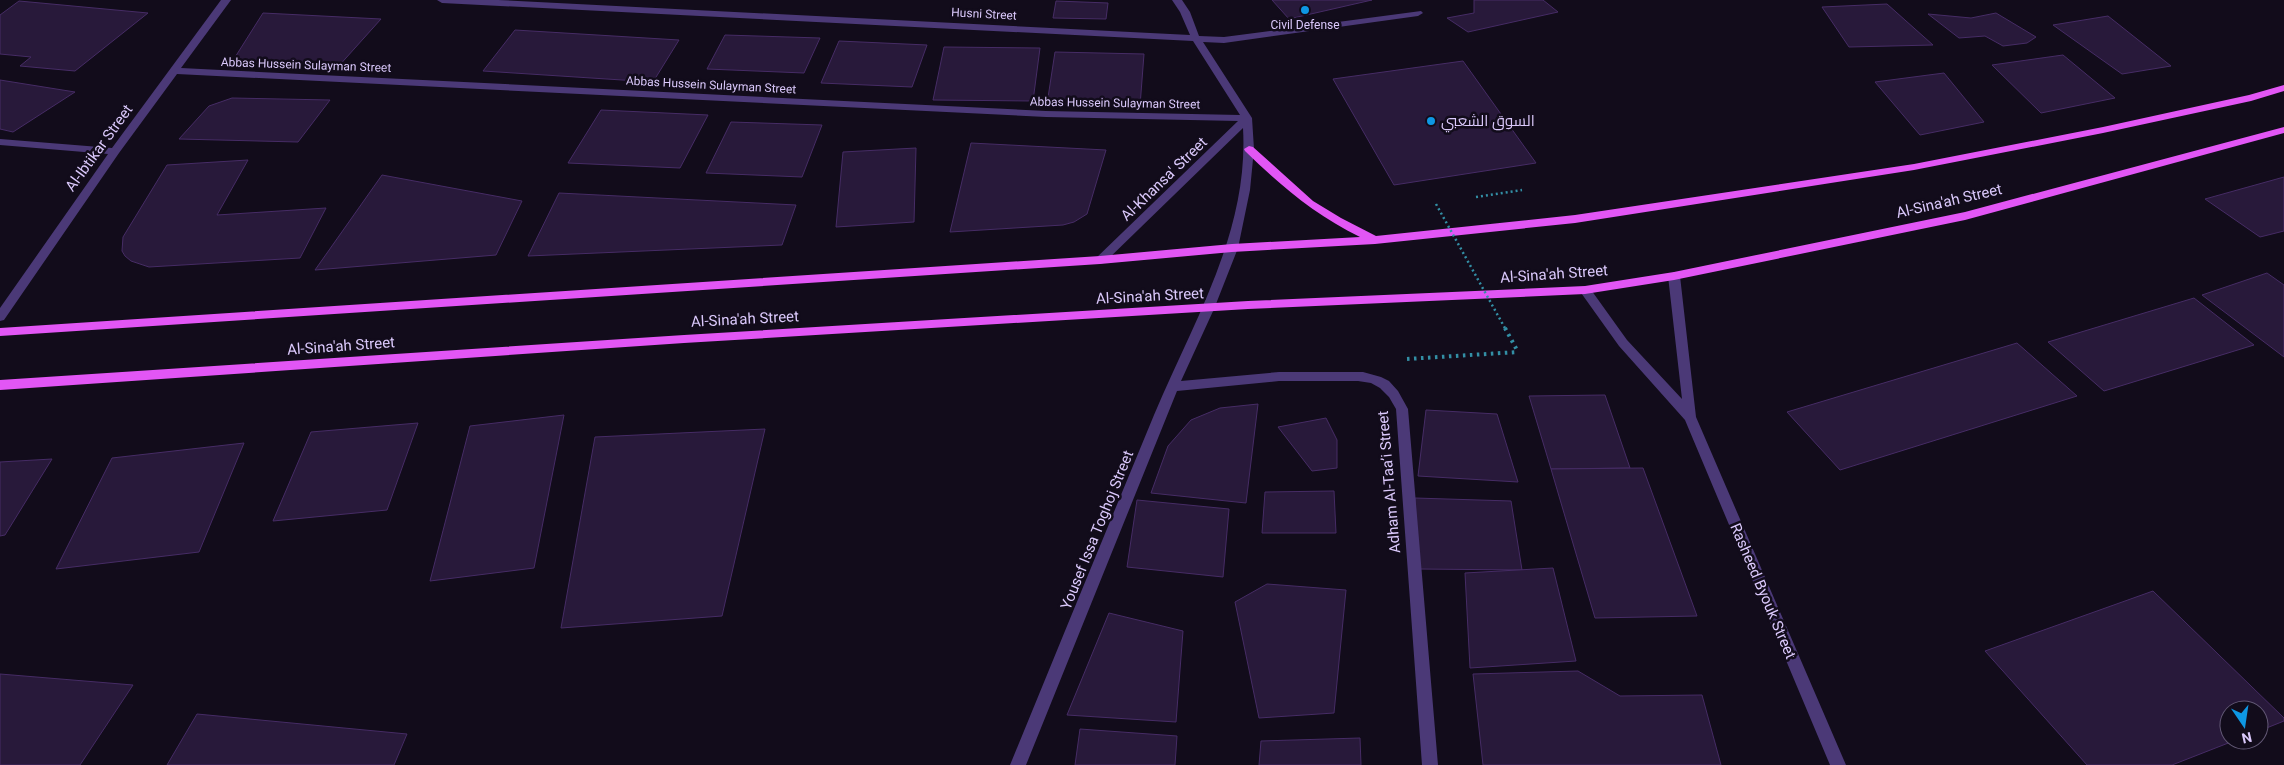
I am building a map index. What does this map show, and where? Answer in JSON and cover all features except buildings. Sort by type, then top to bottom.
[{"type":"main road","points":[[0,332],[1100,260],[1232,248],[1375,240],[1575,219],[1914,167],[2103,130],[2251,98],[2284,88]]},
{"type":"main road","name":"Al-Sina'ah Street","points":[[0,385],[684,339],[1584,290],[1674,276],[1965,216],[2284,130]]},
{"type":"main road","points":[[1249,148],[1282,182],[1302,198],[1332,218],[1375,240]]},
{"type":"street","name":"Al-Ibtikar Street","points":[[0,317],[115,151],[226,0]]},
{"type":"street","name":"Husni Street","points":[[442,0],[1195,37],[1224,40],[1418,13]]},
{"type":"street","points":[[1177,0],[1185,12],[1195,37],[1247,118],[1249,148],[1244,190],[1232,248]]},
{"type":"street","name":"Abbas Hussein Sulayman Street","points":[[174,71],[1046,114],[1247,118]]},
{"type":"street","name":"Al-Khansa' Street","points":[[1100,260],[1247,118]]},
{"type":"street","points":[[0,142],[115,151]]},
{"type":"street","name":"Yousef Issa Toghoj Street","points":[[1018,765],[1172,387],[1208,309],[1232,248]]},
{"type":"street","name":"Rasheed Byouk Street","points":[[1674,276],[1690,417],[1838,765]]},
{"type":"street","name":"Rasheed Byouk Street","points":[[1584,290],[1623,343],[1690,417]]},
{"type":"street","name":"Adham Al-Taa’i Street","points":[[1172,387],[1261,377],[1320,374],[1364,377],[1380,382],[1395,395],[1402,409],[1430,765]]},
{"type":"path","points":[[1407,359],[1518,352],[1436,204]]},
{"type":"place","name":"Civil Defense","points":[[1305,10]]},
{"type":"place","name":"السوق الشعبي","points":[[1431,121]]}]
